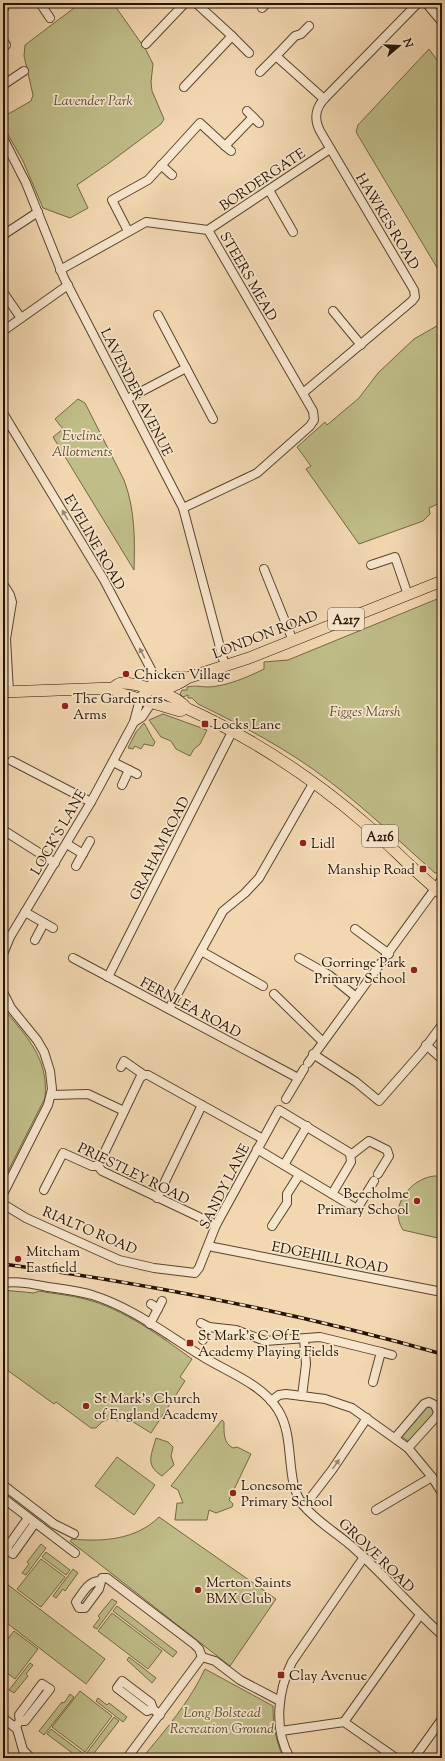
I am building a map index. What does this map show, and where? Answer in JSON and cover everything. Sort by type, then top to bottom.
[{"type":"main road","name":"LONDON ROAD","points":[[155,690],[180,684],[186,678],[225,666],[293,641],[442,581]]},
{"type":"main road","points":[[6,692],[113,688],[122,683],[155,690]]},
{"type":"main road","points":[[113,688],[119,693],[152,702],[155,690]]},
{"type":"main road","points":[[140,699],[155,690]]},
{"type":"main road","name":"A216","points":[[155,690],[182,703],[186,708],[233,730],[314,782],[439,886]]},
{"type":"main road","name":"A216","points":[[152,702],[180,711],[186,708]]},
{"type":"street","points":[[3,10],[7,3]]},
{"type":"street","points":[[40,3],[50,18]]},
{"type":"street","points":[[146,44],[185,3]]},
{"type":"street","points":[[196,3],[249,53]]},
{"type":"street","points":[[276,56],[324,99],[418,3]]},
{"type":"street","points":[[426,3],[442,22]]},
{"type":"street","points":[[260,72],[295,36],[302,34],[309,26]]},
{"type":"street","points":[[184,87],[232,36]]},
{"type":"street","points":[[3,85],[24,71]]},
{"type":"street","name":"HAWKES ROAD","points":[[324,99],[318,108],[316,120],[317,125],[414,290],[414,299],[361,344]]},
{"type":"street","points":[[128,231],[112,200],[141,185],[202,120],[228,149],[250,114],[260,123]]},
{"type":"street","name":"LAVENDER AVENUE","points":[[3,138],[15,158],[38,212],[60,270],[183,508],[225,666]]},
{"type":"street","name":"BORDERGATE","points":[[208,230],[330,149]]},
{"type":"street","points":[[161,165],[172,175]]},
{"type":"street","points":[[269,190],[293,232]]},
{"type":"street","points":[[3,235],[38,212]]},
{"type":"street","name":"STEERS MEAD","points":[[60,270],[128,231],[149,222],[208,230],[313,411],[314,420],[310,426],[257,473],[183,508]]},
{"type":"street","points":[[3,331],[68,285]]},
{"type":"street","points":[[3,292],[21,318]]},
{"type":"street","points":[[303,393],[361,344],[333,310]]},
{"type":"street","points":[[158,315],[212,419]]},
{"type":"street","points":[[127,399],[186,368]]},
{"type":"street","name":"EVELINE ROAD","points":[[3,413],[5,424],[30,455],[104,580],[154,676],[155,690]]},
{"type":"street","points":[[371,565],[395,557],[408,595]]},
{"type":"street","points":[[264,569],[293,641]]},
{"type":"street","points":[[3,584],[10,594],[12,602],[6,639],[6,692]]},
{"type":"street","name":"LOCK'S LANE","points":[[3,954],[7,935],[25,912],[67,844],[113,762],[134,722],[140,699]]},
{"type":"street","name":"LOCK'S LANE","points":[[134,722],[142,717],[152,702]]},
{"type":"street","name":"GRAHAM ROAD","points":[[108,977],[233,730]]},
{"type":"street","points":[[12,761],[91,802]]},
{"type":"street","points":[[113,762],[137,774]]},
{"type":"street","points":[[122,785],[129,770]]},
{"type":"street","points":[[169,1009],[223,911],[248,890],[259,878],[314,782]]},
{"type":"street","points":[[3,830],[55,863]]},
{"type":"street","points":[[76,866],[90,842]]},
{"type":"street","points":[[67,844],[83,854]]},
{"type":"street","points":[[286,1099],[322,1041],[439,886]]},
{"type":"street","points":[[25,912],[53,928]]},
{"type":"street","points":[[35,940],[44,923]]},
{"type":"street","points":[[355,929],[389,954]]},
{"type":"street","points":[[201,951],[263,986]]},
{"type":"street","name":"FERNLEA ROAD","points":[[73,958],[298,1078]]},
{"type":"street","points":[[299,958],[330,975],[356,997]]},
{"type":"street","points":[[3,992],[11,1008],[35,1038],[44,1052],[50,1071],[51,1095],[27,1149],[3,1194]]},
{"type":"street","points":[[274,994],[322,1041]]},
{"type":"street","points":[[314,1054],[356,1082],[379,1101],[442,1025]]},
{"type":"street","points":[[426,1045],[442,1059]]},
{"type":"street","points":[[121,1067],[124,1061],[144,1075],[148,1075],[263,1139]]},
{"type":"street","points":[[98,1166],[140,1078],[144,1075]]},
{"type":"street","points":[[51,1095],[88,1094],[124,1110]]},
{"type":"street","points":[[157,1198],[202,1105]]},
{"type":"street","name":"SANDY LANE","points":[[195,1273],[207,1255],[216,1225],[279,1110],[307,1126]]},
{"type":"street","points":[[284,1165],[307,1126],[348,1150],[351,1155],[351,1162],[332,1194]]},
{"type":"street","points":[[257,1149],[357,1209],[389,1156],[387,1150],[369,1141],[351,1155]]},
{"type":"street","name":"PRIESTLEY ROAD","points":[[44,1190],[63,1153],[92,1166],[98,1166],[102,1172],[216,1225]]},
{"type":"street","points":[[272,1226],[287,1203],[287,1194],[299,1175]]},
{"type":"street","name":"RIALTO ROAD","points":[[3,1204],[26,1218],[119,1260],[154,1268],[195,1273]]},
{"type":"street","name":"EDGEHILL ROAD","points":[[207,1255],[215,1243],[442,1292]]},
{"type":"street","name":"GROVE ROAD","points":[[3,1277],[14,1282]]},
{"type":"street","name":"GROVE ROAD","points":[[3,1283],[14,1282],[91,1295],[118,1306],[248,1382],[272,1401],[285,1425],[295,1488],[303,1504],[364,1557],[420,1615],[442,1635]]},
{"type":"street","points":[[150,1324],[157,1305]]},
{"type":"street","points":[[203,1340],[205,1325],[236,1330],[265,1341],[325,1338],[392,1355]]},
{"type":"street","points":[[302,1396],[306,1364],[304,1339]]},
{"type":"street","points":[[373,1382],[381,1352]]},
{"type":"street","points":[[272,1401],[283,1394],[340,1403],[367,1418],[408,1448],[432,1477],[442,1493]]},
{"type":"street","points":[[395,1438],[424,1404],[429,1402],[435,1405],[438,1412],[436,1417],[408,1448]]},
{"type":"street","points":[[303,1504],[309,1500],[336,1465],[367,1418]]},
{"type":"street","points":[[376,1510],[432,1477]]},
{"type":"street","points":[[3,1485],[54,1524],[74,1534]]},
{"type":"street","points":[[3,1498],[75,1553]]},
{"type":"street","points":[[32,1520],[39,1513]]},
{"type":"street","points":[[290,1758],[281,1731],[280,1702],[284,1681],[292,1662],[364,1557]]},
{"type":"street","points":[[100,1581],[104,1577],[109,1579],[194,1644],[199,1649],[202,1657]]},
{"type":"street","points":[[344,1722],[420,1615]]},
{"type":"street","points":[[202,1657],[215,1661],[247,1684],[280,1702]]},
{"type":"street","points":[[127,1758],[202,1657]]},
{"type":"street","points":[[152,1706],[160,1715]]},
{"type":"street","points":[[3,1718],[18,1724],[23,1750],[31,1758]]},
{"type":"street","points":[[414,1758],[442,1719]]},
{"type":"street","points":[[281,1731],[344,1722],[396,1758]]},
{"type":"green space","name":"Lavender Park","points":[[77,3],[113,3],[146,50],[153,64],[151,82],[152,91],[164,119],[161,124],[77,185],[88,208],[70,218],[43,208],[23,161],[3,126],[3,117],[31,101],[33,95],[24,56],[25,45],[78,5]]},
{"type":"green space","points":[[429,49],[442,67],[442,276],[356,132],[358,125]]},
{"type":"green space","points":[[442,323],[442,491],[438,493],[442,502],[429,508],[430,514],[423,521],[359,544],[306,469],[311,466],[297,447],[325,422],[327,425],[359,398],[378,373],[414,339]]},
{"type":"green space","name":"Eveline Allotments","points":[[78,399],[85,403],[124,480],[128,491],[134,524],[134,570],[53,437],[63,429],[55,419]]},
{"type":"green space","name":"Figges Marsh","points":[[442,597],[442,867],[437,873],[435,873],[356,803],[314,770],[265,739],[198,704],[192,698],[188,698],[188,695],[183,697],[180,694],[182,690],[187,690],[187,687],[209,687],[237,681],[264,669],[264,662],[288,660]]},
{"type":"green space","points":[[163,714],[207,730],[200,744],[194,749],[190,756],[176,749],[171,741],[161,737],[149,720]]},
{"type":"green space","points":[[144,723],[155,742],[153,746],[144,744],[141,749],[135,746],[133,749],[128,748],[136,732]]},
{"type":"green space","points":[[3,1008],[20,1028],[40,1059],[45,1084],[45,1098],[3,1181]]},
{"type":"green space","name":"Beecholme Primary School","points":[[442,1176],[442,1239],[403,1230],[399,1221],[398,1212],[400,1204],[410,1188],[425,1178]]},
{"type":"green space","points":[[3,1290],[34,1293],[39,1291],[79,1298],[114,1309],[141,1324],[192,1359],[180,1377],[185,1381],[151,1433],[122,1415],[118,1421],[109,1419],[102,1422],[96,1428],[91,1428],[56,1402],[54,1404],[3,1367]]},
{"type":"green space","points":[[431,1406],[436,1412],[410,1443],[400,1435],[425,1407]]},
{"type":"green space","points":[[222,1420],[224,1422],[227,1443],[233,1448],[237,1447],[251,1454],[229,1500],[233,1504],[232,1507],[216,1513],[209,1510],[207,1520],[175,1520],[177,1503],[183,1503],[178,1490],[171,1486]]},
{"type":"green space","points":[[156,1438],[168,1442],[173,1447],[171,1456],[174,1465],[162,1476],[153,1468],[151,1464],[151,1455]]},
{"type":"green space","points":[[117,1457],[155,1485],[134,1515],[95,1486]]},
{"type":"green space","name":"Merton Saints BMX Club","points":[[159,1517],[276,1599],[230,1666],[70,1541],[72,1539],[95,1540],[118,1538],[140,1531]]},
{"type":"green space","points":[[41,1544],[46,1548],[26,1575],[22,1573],[29,1564],[27,1562]]},
{"type":"green space","points":[[46,1552],[70,1570],[66,1575],[42,1557]]},
{"type":"green space","points":[[41,1559],[65,1577],[41,1607],[17,1589]]},
{"type":"green space","points":[[73,1569],[78,1573],[65,1591],[63,1589],[56,1598],[53,1596]]},
{"type":"green space","points":[[3,1581],[105,1659],[86,1684],[3,1620]]},
{"type":"green space","points":[[112,1599],[117,1602],[97,1629],[93,1627],[100,1618],[98,1616]]},
{"type":"green space","points":[[117,1606],[177,1652],[173,1657],[113,1611]]},
{"type":"green space","points":[[112,1613],[162,1651],[148,1669],[98,1631]]},
{"type":"green space","points":[[14,1631],[38,1649],[15,1679],[3,1670],[3,1645]]},
{"type":"green space","points":[[129,1657],[156,1678],[152,1683],[127,1660]]},
{"type":"green space","points":[[30,1663],[33,1665],[26,1674],[28,1676],[14,1693],[9,1690]]},
{"type":"green space","name":"Long Bolstead Recreation Ground","points":[[205,1669],[273,1706],[275,1733],[283,1758],[142,1758],[185,1704]]},
{"type":"green space","points":[[80,1691],[112,1716],[85,1752],[52,1727]]},
{"type":"green space","points":[[70,1694],[74,1697],[44,1735],[39,1731]]},
{"type":"green space","points":[[98,1698],[107,1705],[109,1703],[127,1717],[123,1722],[96,1701]]},
{"type":"green space","points":[[114,1717],[119,1721],[91,1757],[86,1754]]},
{"type":"green space","points":[[51,1729],[89,1758],[79,1758],[47,1734]]},
{"type":"railway","points":[[3,1264],[169,1290],[224,1301],[333,1325],[442,1354]]},
{"type":"place","name":"Chicken Village","points":[[126,674]]},
{"type":"place","name":"The Gardeners Arms","points":[[65,706]]},
{"type":"place","name":"Locks Lane","points":[[205,724]]},
{"type":"place","name":"Lidl","points":[[303,843]]},
{"type":"place","name":"Manship Road","points":[[423,869]]},
{"type":"place","name":"Gorringe Park Primary School","points":[[414,970]]},
{"type":"place","name":"Beecholme Primary School","points":[[417,1201]]},
{"type":"place","name":"Mitcham Eastfield","points":[[18,1259]]},
{"type":"place","name":"St Mark's C Of E Academy Playing Fields","points":[[190,1343]]},
{"type":"place","name":"St Mark's Church of England Academy","points":[[86,1406]]},
{"type":"place","name":"Lonesome Primary School","points":[[233,1493]]},
{"type":"place","name":"Merton Saints BMX Club","points":[[198,1590]]},
{"type":"place","name":"Clay Avenue","points":[[281,1675]]}]
